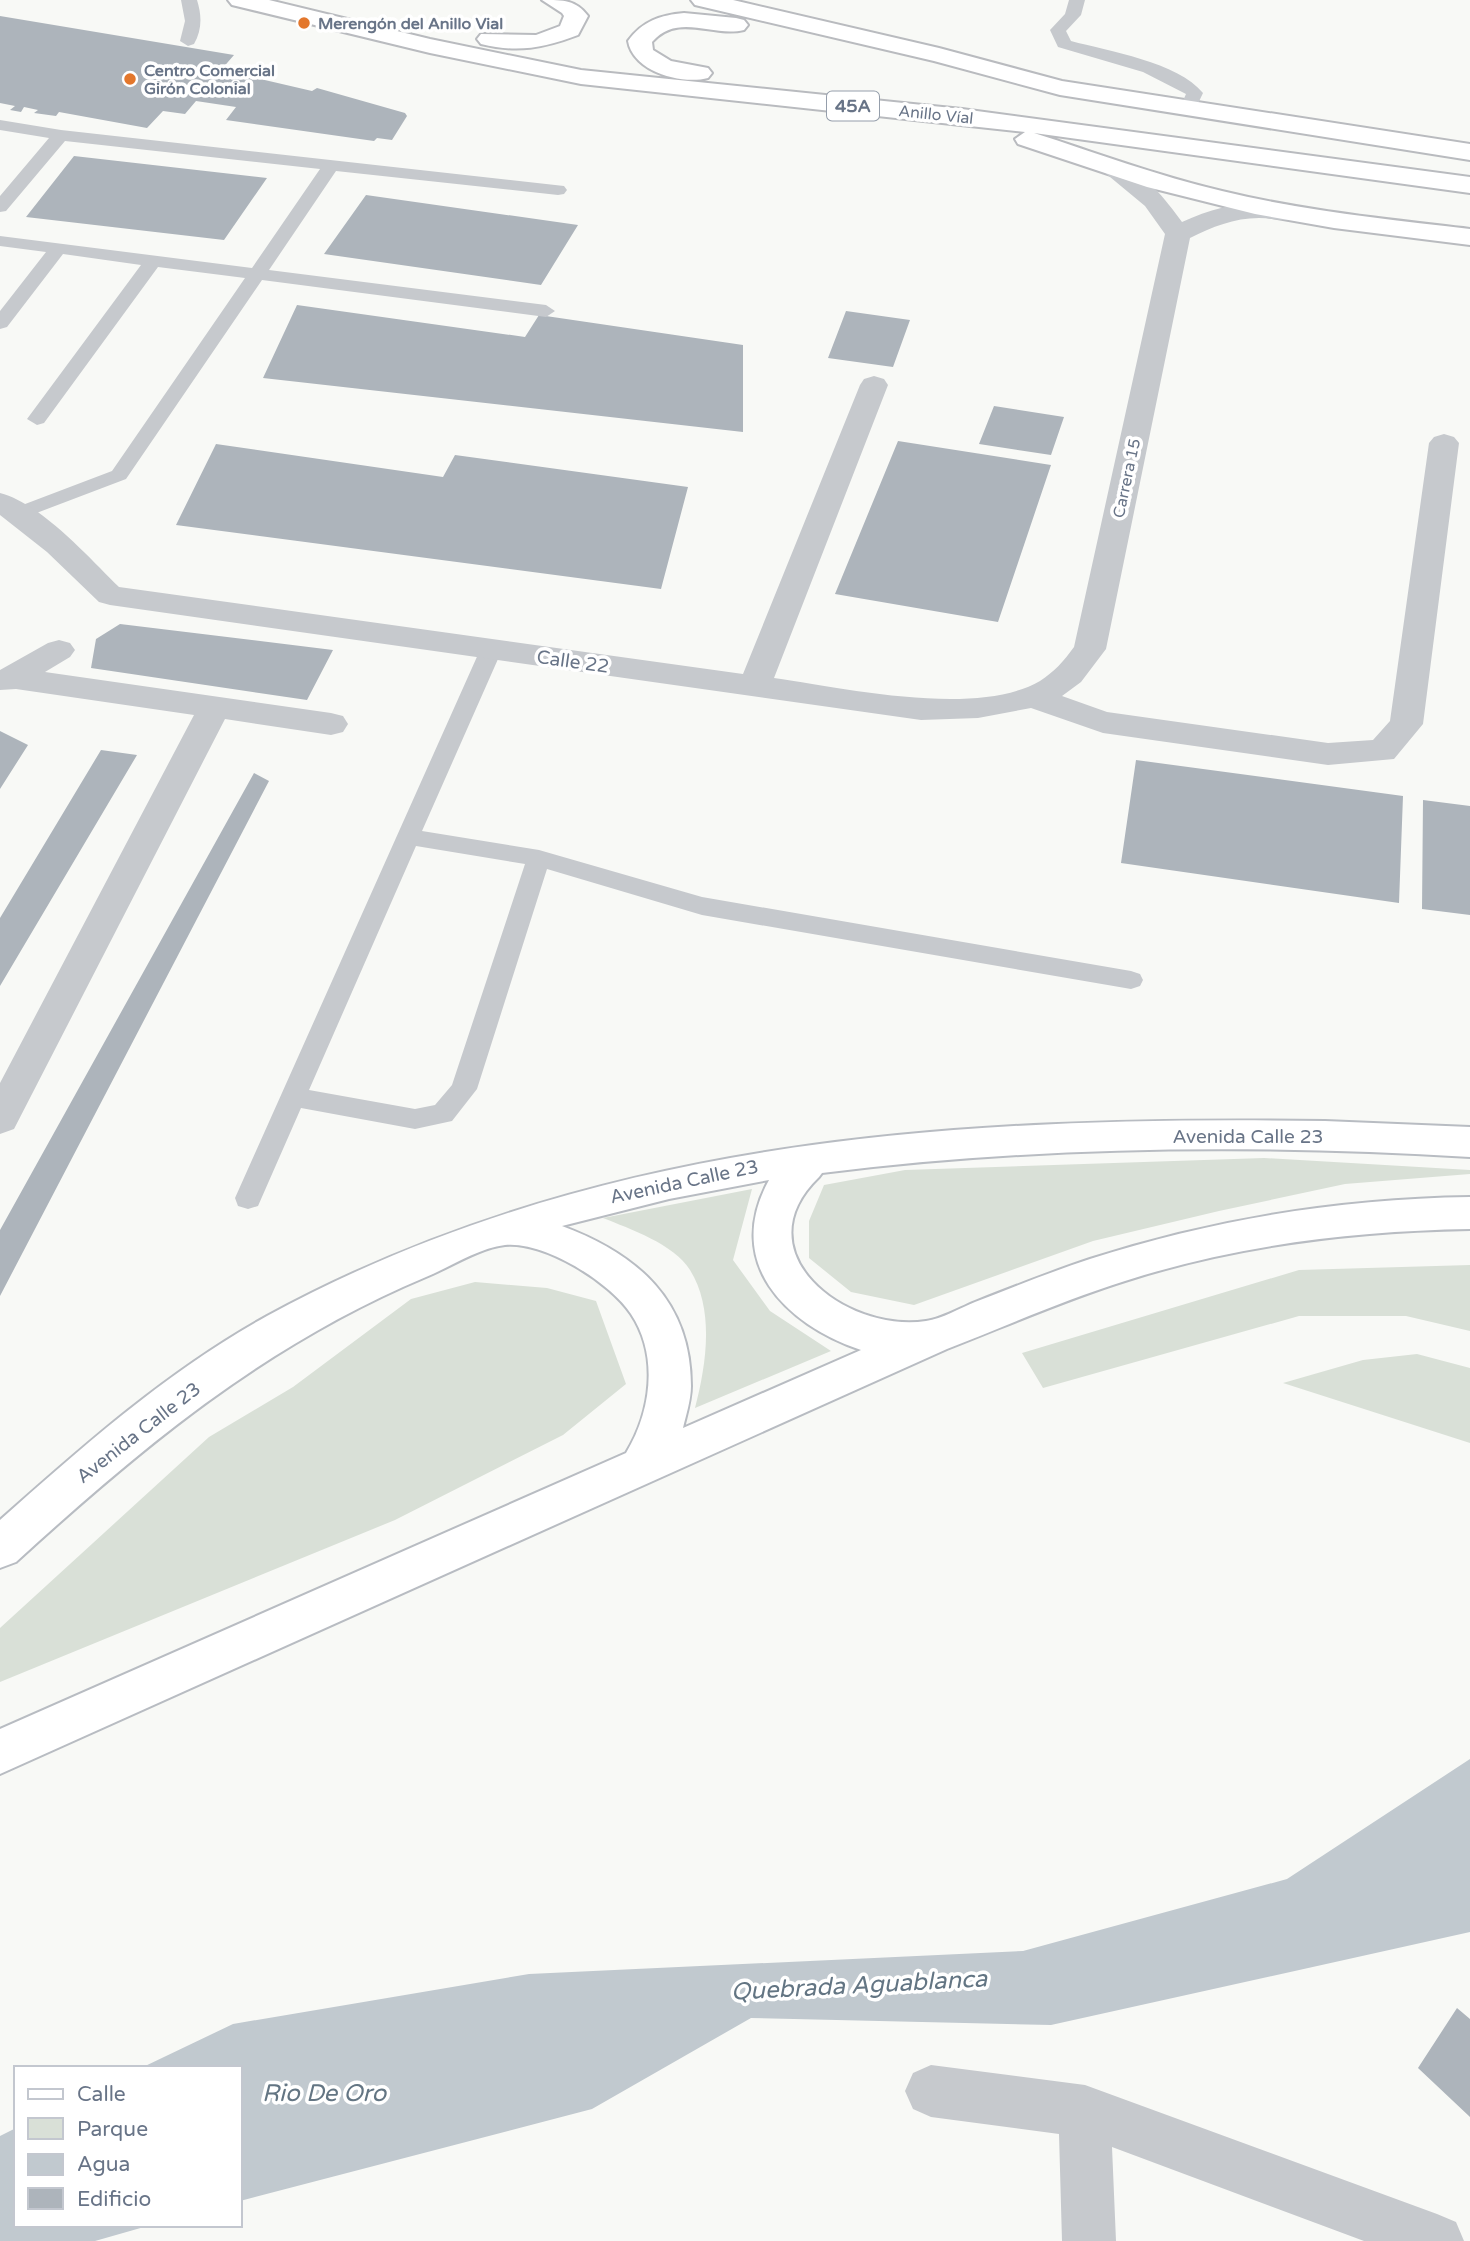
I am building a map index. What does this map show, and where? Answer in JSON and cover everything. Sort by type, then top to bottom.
[{"type":"main road","points":[[243,0],[369,17],[525,43],[554,38],[570,30],[575,23],[576,16],[571,8],[554,0]]},
{"type":"main road","name":"Anillo Víal","points":[[243,0],[430,46],[581,77],[962,116],[1470,185]]},
{"type":"main road","points":[[703,0],[939,55],[1060,88],[1187,110],[1470,152]]},
{"type":"main road","points":[[904,111],[666,66],[643,53],[640,41],[657,26],[697,19],[825,43],[939,55]]},
{"type":"main road","points":[[962,116],[1117,172],[1289,213],[1470,237]]},
{"type":"main road","name":"Avenida Calle 23","points":[[0,1548],[164,1407],[278,1331],[384,1275],[499,1228],[626,1191],[723,1171],[815,1157],[998,1142],[1280,1135],[1470,1142]]},
{"type":"main road","points":[[815,1157],[793,1176],[779,1199],[772,1226],[775,1252],[785,1278],[805,1301],[831,1320],[863,1334],[897,1339],[932,1337]]},
{"type":"main road","points":[[0,1752],[932,1337],[1080,1279],[1188,1247],[1305,1222],[1414,1213],[1470,1213]]},
{"type":"main road","points":[[499,1228],[541,1233],[579,1247],[601,1260],[640,1292],[659,1323],[669,1359],[670,1395],[661,1433],[640,1468]]},
{"type":"street","points":[[1117,172],[1154,201],[1178,234],[1201,222],[1260,207],[1289,213]]},
{"type":"street","name":"Carrera 15","points":[[1035,698],[1067,677],[1090,649],[1178,234]]},
{"type":"street","points":[[755,685],[874,384]]},
{"type":"street","points":[[1035,698],[1116,724],[1328,754],[1382,751],[1406,724],[1444,443]]},
{"type":"street","name":"Calle 22","points":[[10,508],[110,595],[921,709],[980,708],[1035,698]]},
{"type":"street","points":[[7,681],[59,650]]},
{"type":"street","points":[[7,681],[331,724]]},
{"type":"street","points":[[0,1119],[215,707]]},
{"type":"street","points":[[931,2091],[1086,2111],[1437,2241]]},
{"type":"street","points":[[1086,2111],[1089,2241]]},
{"type":"lane","points":[[188,41],[193,22],[190,0]]},
{"type":"lane","points":[[1077,0],[1073,15],[1058,30],[1064,44],[1132,62],[1182,82],[1195,93],[1187,110]]},
{"type":"lane","points":[[0,125],[61,135],[330,167],[558,190]]},
{"type":"lane","points":[[0,207],[61,135]]},
{"type":"lane","points":[[10,508],[119,475],[253,275],[330,167]]},
{"type":"lane","points":[[0,242],[546,311]]},
{"type":"lane","points":[[0,323],[58,249]]},
{"type":"lane","points":[[37,419],[153,261]]},
{"type":"lane","points":[[248,1198],[491,650]]},
{"type":"lane","points":[[408,837],[539,858],[702,906],[1131,980]]},
{"type":"lane","points":[[293,1097],[415,1119],[443,1114],[464,1089],[539,858]]},
{"type":"green space","points":[[1264,1158],[1470,1170],[1470,1174],[1345,1184],[1219,1211],[1093,1241],[914,1305],[851,1292],[809,1258],[809,1221],[824,1185],[905,1170]]},
{"type":"green space","points":[[752,1189],[733,1260],[770,1311],[831,1351],[695,1408],[706,1338],[703,1303],[698,1286],[690,1270],[673,1252],[651,1238],[603,1218]]},
{"type":"green space","points":[[1470,1265],[1470,1331],[1406,1316],[1299,1316],[1043,1388],[1022,1353],[1299,1270]]},
{"type":"green space","points":[[475,1282],[547,1288],[596,1301],[626,1384],[563,1435],[395,1520],[0,1682],[0,1628],[209,1437],[293,1387],[411,1299]]},
{"type":"green space","points":[[1417,1354],[1470,1368],[1470,1443],[1283,1383],[1363,1360]]},
{"type":"water","name":"Rio De Oro","points":[[1470,1759],[1470,1932],[1051,2025],[751,2018],[592,2109],[242,2200],[242,2066],[145,2066],[233,2024],[529,1974],[1023,1951],[1287,1879]]},
{"type":"water","points":[[14,2129],[14,2227],[144,2227],[95,2241],[0,2241],[0,2136]]},
{"type":"building","name":"Centro Comercial Girón Colonial","points":[[0,16],[234,55],[221,70],[312,91],[317,88],[405,113],[407,116],[392,140],[377,138],[374,141],[226,120],[236,107],[196,101],[185,114],[163,111],[147,128],[59,112],[56,116],[34,113],[38,110],[24,107],[21,112],[10,110],[15,106],[0,103]]},
{"type":"building","points":[[74,156],[267,178],[224,240],[26,217]]},
{"type":"building","points":[[366,195],[578,225],[541,285],[324,254]]},
{"type":"building","points":[[297,305],[525,337],[539,315],[743,345],[743,432],[263,378]]},
{"type":"building","points":[[846,311],[910,320],[893,367],[828,358]]},
{"type":"building","points":[[994,406],[1064,417],[1051,455],[979,444]]},
{"type":"building","points":[[898,441],[1051,465],[998,622],[835,594]]},
{"type":"building","points":[[216,444],[443,477],[455,455],[688,487],[661,589],[176,525]]},
{"type":"building","points":[[120,624],[333,650],[307,700],[91,668],[96,639]]},
{"type":"building","points":[[0,731],[28,745],[0,789]]},
{"type":"building","points":[[101,750],[137,755],[0,986],[0,918]]},
{"type":"building","points":[[1136,760],[1403,796],[1399,903],[1121,863]]},
{"type":"building","points":[[254,773],[269,781],[0,1296],[0,1230]]},
{"type":"building","points":[[1423,800],[1470,806],[1470,915],[1422,909]]},
{"type":"building","points":[[1457,2008],[1470,2019],[1470,2117],[1418,2068]]},
{"type":"place","name":"Merengón del Anillo Vial","points":[[304,23]]},
{"type":"place","name":"Centro Comercial Girón Colonial","points":[[130,79]]},
{"type":"water label","name":"Quebrada Aguablanca","points":[[859,1985]]}]
